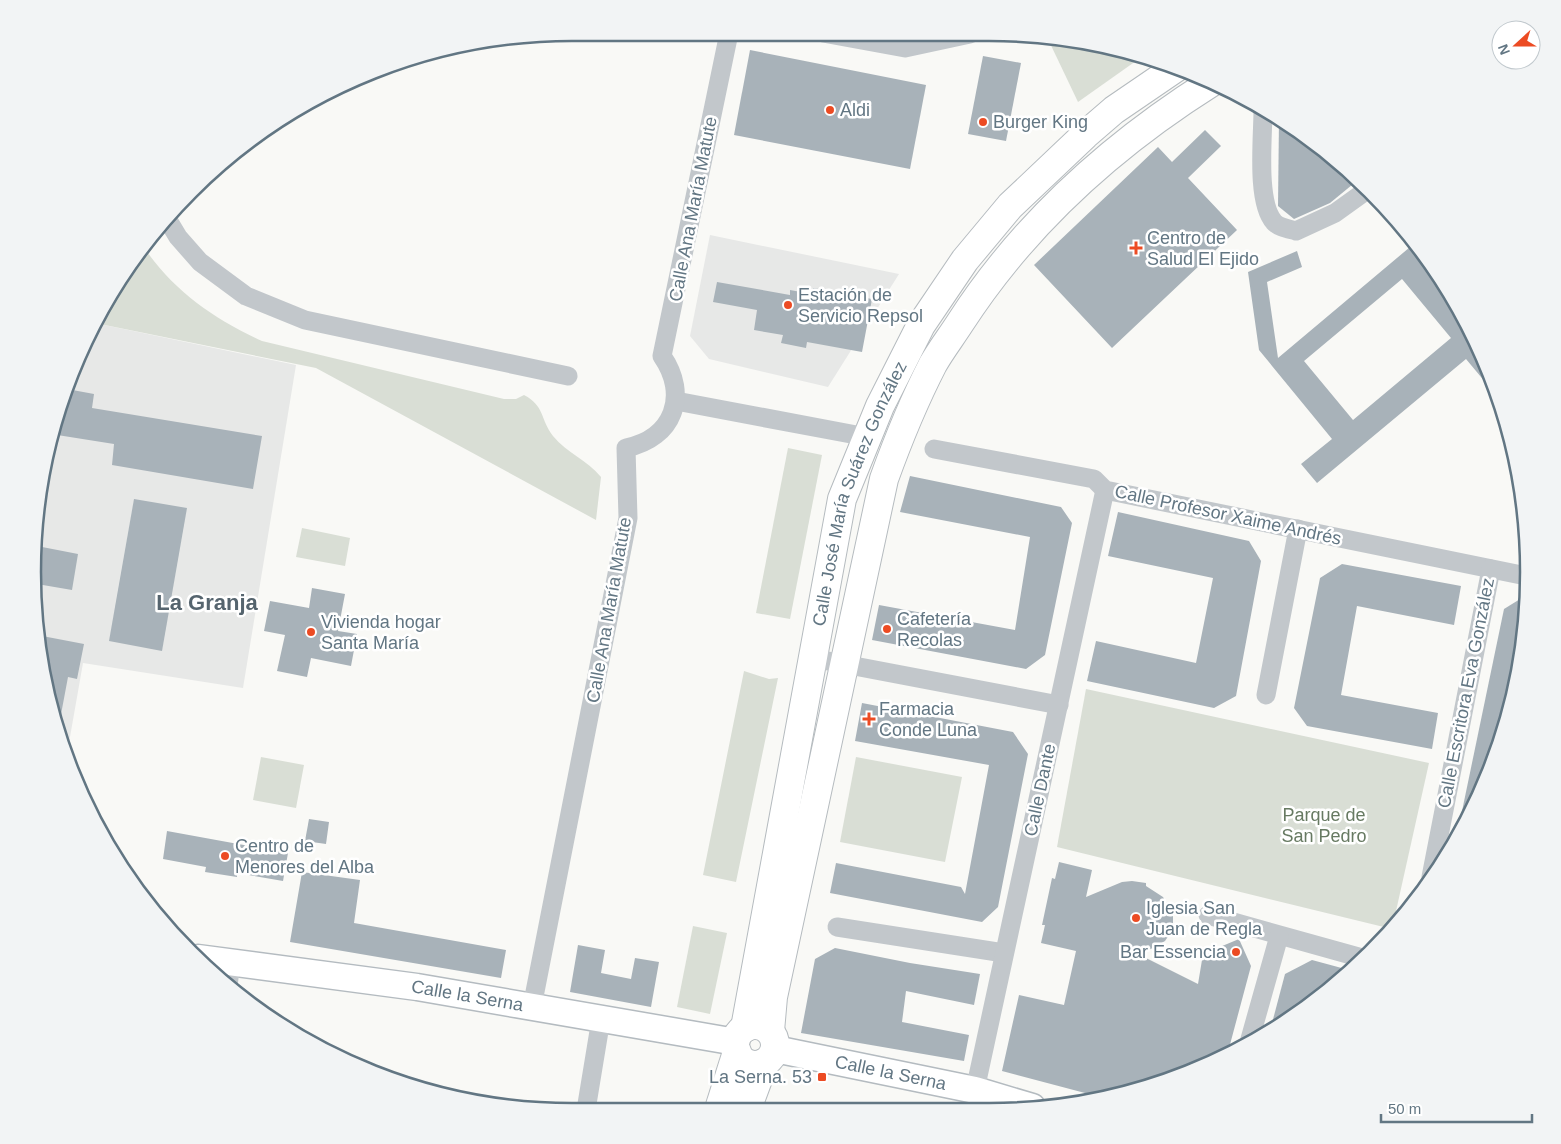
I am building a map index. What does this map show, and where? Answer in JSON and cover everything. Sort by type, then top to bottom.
[{"type":"main road","name":"Calle José María Suárez González","points":[[754,1044],[796,752],[830,562],[842,500],[867,437],[902,359],[921,325],[965,260],[993,226],[1010,206],[1085,135],[1114,110],[1169,73]]},
{"type":"main road","name":"Calle José María Suárez González","points":[[754,1044],[772,997],[835,663],[884,479],[898,439],[934,363],[975,299],[1024,238],[1073,187],[1126,141],[1204,87]]},
{"type":"main road","points":[[796,752],[814,727],[835,663],[842,590],[830,562]]},
{"type":"main road","points":[[749,1103],[754,1044]]},
{"type":"main road","points":[[722,1103],[754,1044]]},
{"type":"street","name":"Calle Ana María Matute","points":[[532,1007],[628,518],[626,448],[651,439],[662,430],[671,415],[676,401],[675,383],[670,367],[662,356],[727,41]]},
{"type":"street","points":[[866,41],[905,48],[938,41]]},
{"type":"street","points":[[1263,118],[1263,184],[1267,211],[1275,224],[1296,231],[1335,213],[1361,194]]},
{"type":"street","points":[[171,225],[178,237],[200,262],[238,291],[305,320],[568,376]]},
{"type":"street","points":[[676,401],[867,437]]},
{"type":"street","name":"Calle Profesor Xaime Andrés","points":[[934,448],[1094,479],[1105,490],[1520,575]]},
{"type":"street","name":"Calle Dante","points":[[975,1090],[1105,490]]},
{"type":"street","points":[[1266,695],[1298,529]]},
{"type":"street","name":"Calle Escritora Eva González","points":[[1434,860],[1491,569]]},
{"type":"street","points":[[835,663],[1059,705]]},
{"type":"street","points":[[1208,915],[1355,956]]},
{"type":"street","points":[[837,927],[1004,953]]},
{"type":"street","points":[[1252,1033],[1279,936]]},
{"type":"street","name":"Calle la Serna","points":[[230,974],[417,987],[754,1044],[975,1090],[1016,1102]]},
{"type":"street","points":[[587,1103],[600,1019]]},
{"type":"shaded area","name":"Estación de Servicio Repsol","points":[[710,235],[899,274],[828,387],[709,359],[690,336]]},
{"type":"shaded area","points":[[103,325],[296,365],[243,688],[83,663],[69,743],[51,676],[46,641],[42,607],[42,537],[51,468],[59,435],[69,401]]},
{"type":"green space","points":[[1051,45],[1093,51],[1135,62],[1078,102]]},
{"type":"green space","points":[[148,253],[169,278],[197,303],[212,314],[262,341],[504,399],[516,399],[524,395],[531,399],[539,408],[553,436],[601,477],[596,520],[316,368],[103,325],[131,277]]},
{"type":"green space","points":[[788,448],[822,455],[790,619],[756,613]]},
{"type":"green space","points":[[302,528],[350,538],[345,566],[296,557]]},
{"type":"green space","points":[[744,671],[769,679],[778,678],[736,882],[703,875]]},
{"type":"green space","name":"Parque de San Pedro","points":[[1086,689],[1429,763],[1396,913],[1383,927],[1057,847]]},
{"type":"green space","points":[[261,757],[304,765],[296,808],[253,800]]},
{"type":"green space","points":[[856,757],[962,777],[945,862],[840,842]]},
{"type":"green space","points":[[693,926],[727,933],[710,1014],[677,1007]]},
{"type":"building","name":"Aldi","points":[[750,50],[926,85],[910,169],[734,135]]},
{"type":"building","points":[[983,56],[1021,63],[1006,141],[968,134]]},
{"type":"building","points":[[1279,128],[1312,151],[1352,185],[1330,203],[1294,219],[1278,206]]},
{"type":"building","name":"Centro de Salud El Ejido","points":[[1205,130],[1221,146],[1188,178],[1237,230],[1112,348],[1034,265],[1158,147],[1172,162]]},
{"type":"building","points":[[1409,248],[1449,307],[1465,337],[1483,380],[1466,359],[1317,483],[1301,464],[1332,439],[1259,350],[1248,272],[1297,251],[1302,267],[1267,282],[1278,358]],"holes":[[[1402,279],[1451,338],[1353,420],[1304,361]]]},
{"type":"building","points":[[717,282],[790,295],[790,290],[812,294],[813,288],[872,299],[862,352],[807,342],[806,348],[781,343],[783,335],[754,330],[757,310],[713,302]]},
{"type":"building","points":[[73,390],[94,394],[92,408],[262,436],[253,489],[112,465],[114,444],[59,435]]},
{"type":"building","points":[[910,476],[1061,507],[1072,523],[1045,655],[1026,669],[872,640],[879,605],[1015,630],[1030,537],[900,512]]},
{"type":"building","points":[[134,499],[187,508],[162,651],[109,641]]},
{"type":"building","points":[[1118,512],[1249,541],[1261,561],[1236,696],[1214,708],[1087,681],[1096,641],[1196,663],[1213,578],[1108,556]]},
{"type":"building","points":[[42,547],[78,554],[72,590],[41,585]]},
{"type":"building","points":[[1342,564],[1461,586],[1454,625],[1357,606],[1341,695],[1438,713],[1432,749],[1307,726],[1294,708],[1320,578]]},
{"type":"building","name":"Vivienda hogar Santa María","points":[[312,588],[345,594],[338,631],[357,634],[351,666],[311,658],[307,677],[277,671],[285,635],[264,631],[270,601],[309,608]]},
{"type":"building","points":[[1519,600],[1510,676],[1492,743],[1462,814],[1504,609]]},
{"type":"building","points":[[45,637],[84,644],[77,679],[68,677],[61,715],[51,676]]},
{"type":"building","points":[[862,703],[1013,732],[1028,754],[998,907],[982,922],[830,893],[836,863],[961,887],[965,894],[989,765],[855,741]]},
{"type":"building","points":[[309,819],[329,822],[326,844],[305,841]]},
{"type":"building","name":"Centro de Menores del Alba","points":[[167,831],[288,853],[283,881],[237,873],[237,877],[205,872],[206,867],[163,859]]},
{"type":"building","points":[[1059,862],[1092,870],[1086,897],[1122,882],[1146,883],[1146,886],[1163,897],[1173,914],[1173,929],[1165,941],[1140,955],[1198,984],[1203,954],[1239,939],[1251,966],[1230,1045],[1160,1075],[1085,1094],[1002,1071],[1019,995],[1064,1005],[1076,951],[1041,943],[1045,925],[1042,925],[1052,878],[1055,879]]},
{"type":"building","points":[[302,872],[360,880],[354,923],[506,950],[501,978],[290,942]]},
{"type":"building","points":[[578,945],[605,950],[601,973],[631,979],[635,958],[659,962],[651,1007],[570,992]]},
{"type":"building","points":[[835,948],[910,963],[980,974],[974,1005],[906,991],[902,1022],[969,1035],[964,1061],[801,1033],[815,959]]},
{"type":"building","points":[[1312,960],[1342,968],[1312,993],[1273,1020],[1285,974]]},
{"type":"place","name":"Aldi","points":[[830,110]]},
{"type":"place","name":"Burger King","points":[[983,122]]},
{"type":"place","name":"Centro de Salud El Ejido","points":[[1136,248]]},
{"type":"place","name":"Estación de Servicio Repsol","points":[[788,305]]},
{"type":"place","name":"Cafetería Recolas","points":[[887,629]]},
{"type":"place","name":"Vivienda hogar Santa María","points":[[311,632]]},
{"type":"place","name":"Farmacia Conde Luna","points":[[869,719]]},
{"type":"place","name":"Centro de Menores del Alba","points":[[225,856]]},
{"type":"place","name":"Iglesia San Juan de Regla","points":[[1136,918]]},
{"type":"place","name":"Bar Essencia","points":[[1236,952]]},
{"type":"place","name":"La Serna. 53","points":[[822,1077]]},
{"type":"district","name":"La Granja","points":[[207,602]]}]
